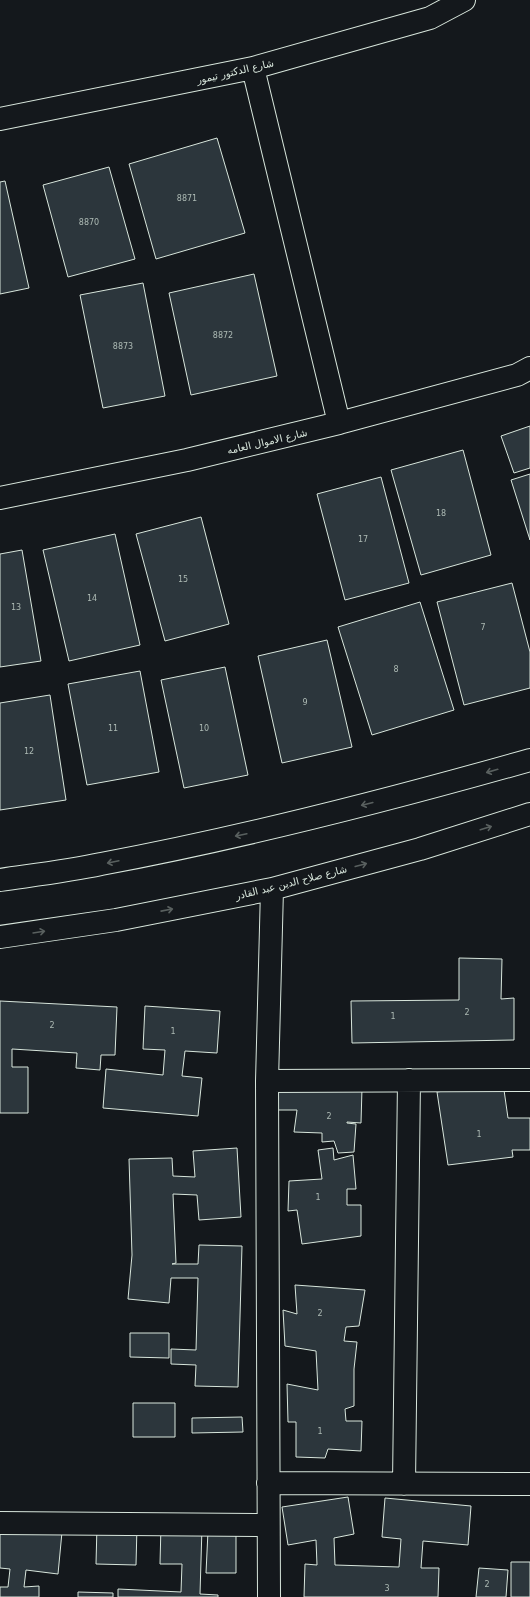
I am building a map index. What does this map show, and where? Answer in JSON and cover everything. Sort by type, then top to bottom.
[{"type":"street","name":"شارع الدكتور تيمور","points":[[0,119],[253,68],[430,18],[464,0]]},
{"type":"street","points":[[253,68],[339,423]]},
{"type":"street","name":"شارع الاموال العامه","points":[[0,498],[187,460],[339,423],[517,375],[530,368]]},
{"type":"street","points":[[0,880],[101,864],[253,832],[407,795],[530,760]]},
{"type":"street","name":"شارع صلاح الدين عبد القادر","points":[[0,937],[116,920],[272,890],[420,848],[530,814]]},
{"type":"street","points":[[269,1597],[267,1081],[272,890]]},
{"type":"street","points":[[404,1484],[409,1080]]},
{"type":"street","points":[[267,1081],[530,1080]]},
{"type":"street","points":[[268,1483],[530,1484]]},
{"type":"street","points":[[0,1523],[268,1525]]},
{"type":"building","points":[[217,138],[245,233],[156,259],[129,164]]},
{"type":"building","points":[[109,167],[135,259],[68,277],[43,185]]},
{"type":"building","points":[[5,181],[29,288],[0,294],[0,182]]},
{"type":"building","points":[[254,274],[277,376],[191,395],[169,293]]},
{"type":"building","points":[[143,283],[165,396],[103,408],[80,295]]},
{"type":"building","points":[[530,426],[530,468],[514,473],[501,436]]},
{"type":"building","points":[[463,450],[491,555],[421,575],[391,470]]},
{"type":"building","points":[[530,474],[530,540],[511,480]]},
{"type":"building","points":[[381,477],[409,583],[345,600],[317,494]]},
{"type":"building","points":[[201,517],[229,624],[165,641],[136,534]]},
{"type":"building","points":[[115,534],[140,645],[69,661],[43,550]]},
{"type":"building","points":[[22,550],[41,661],[0,667],[0,554]]},
{"type":"building","points":[[512,583],[530,652],[530,688],[464,705],[437,602]]},
{"type":"building","points":[[420,602],[454,710],[372,735],[338,627]]},
{"type":"building","points":[[327,640],[352,747],[282,763],[258,656]]},
{"type":"building","points":[[225,667],[248,775],[184,788],[161,680]]},
{"type":"building","points":[[140,671],[159,772],[87,785],[68,684]]},
{"type":"building","points":[[50,695],[66,800],[0,810],[0,703]]},
{"type":"building","points":[[459,958],[502,959],[501,999],[514,998],[514,1040],[352,1043],[351,1001],[459,1000]]},
{"type":"building","points":[[0,1001],[117,1007],[115,1055],[101,1055],[100,1070],[76,1068],[77,1053],[12,1049],[12,1067],[28,1067],[28,1113],[0,1113]]},
{"type":"building","points":[[145,1006],[220,1011],[217,1053],[185,1051],[182,1076],[202,1078],[198,1116],[103,1108],[106,1069],[163,1075],[165,1050],[143,1049]]},
{"type":"building","points":[[503,1083],[508,1118],[530,1118],[530,1150],[512,1150],[513,1157],[448,1165],[437,1092]]},
{"type":"building","points":[[274,1084],[362,1088],[361,1123],[347,1122],[356,1124],[354,1152],[338,1153],[334,1141],[322,1142],[322,1133],[294,1132],[297,1110],[271,1110]]},
{"type":"building","points":[[237,1148],[241,1217],[199,1220],[197,1195],[173,1194],[176,1263],[172,1264],[198,1264],[199,1245],[242,1246],[238,1387],[195,1386],[196,1365],[171,1364],[171,1349],[196,1350],[198,1278],[171,1278],[169,1303],[128,1299],[132,1255],[129,1159],[172,1158],[173,1176],[195,1177],[193,1151]]},
{"type":"building","points":[[333,1148],[334,1160],[353,1155],[356,1189],[347,1189],[347,1205],[361,1205],[361,1236],[302,1244],[297,1210],[288,1211],[289,1181],[322,1179],[318,1150]]},
{"type":"building","points":[[295,1285],[365,1290],[359,1326],[346,1327],[344,1341],[357,1342],[354,1369],[354,1406],[345,1409],[346,1421],[362,1421],[361,1451],[328,1449],[325,1458],[296,1457],[296,1422],[288,1422],[287,1384],[318,1390],[316,1351],[285,1346],[283,1310],[297,1314]]},
{"type":"building","points":[[130,1333],[169,1333],[169,1358],[130,1357]]},
{"type":"building","points":[[133,1403],[175,1403],[175,1437],[133,1437]]},
{"type":"building","points":[[242,1417],[243,1432],[192,1433],[192,1418]]},
{"type":"building","points":[[348,1497],[354,1534],[334,1538],[335,1565],[399,1567],[401,1539],[382,1537],[385,1498],[471,1506],[468,1545],[423,1541],[421,1568],[439,1568],[438,1597],[304,1597],[305,1564],[317,1565],[316,1540],[288,1545],[282,1507]]},
{"type":"building","points":[[97,1525],[137,1526],[136,1565],[96,1564]]},
{"type":"building","points":[[161,1525],[202,1527],[200,1594],[218,1595],[218,1597],[118,1597],[118,1589],[181,1592],[182,1564],[160,1564]]},
{"type":"building","points":[[0,1526],[62,1532],[58,1574],[26,1570],[24,1587],[39,1586],[39,1597],[0,1597],[0,1587],[8,1587],[10,1569],[0,1568]]},
{"type":"building","points":[[208,1531],[236,1532],[236,1573],[206,1573]]},
{"type":"building","points":[[511,1562],[530,1562],[530,1597],[511,1597]]},
{"type":"building","points":[[479,1568],[508,1570],[506,1597],[476,1597]]},
{"type":"building","points":[[78,1592],[113,1593],[113,1597],[78,1597]]}]
